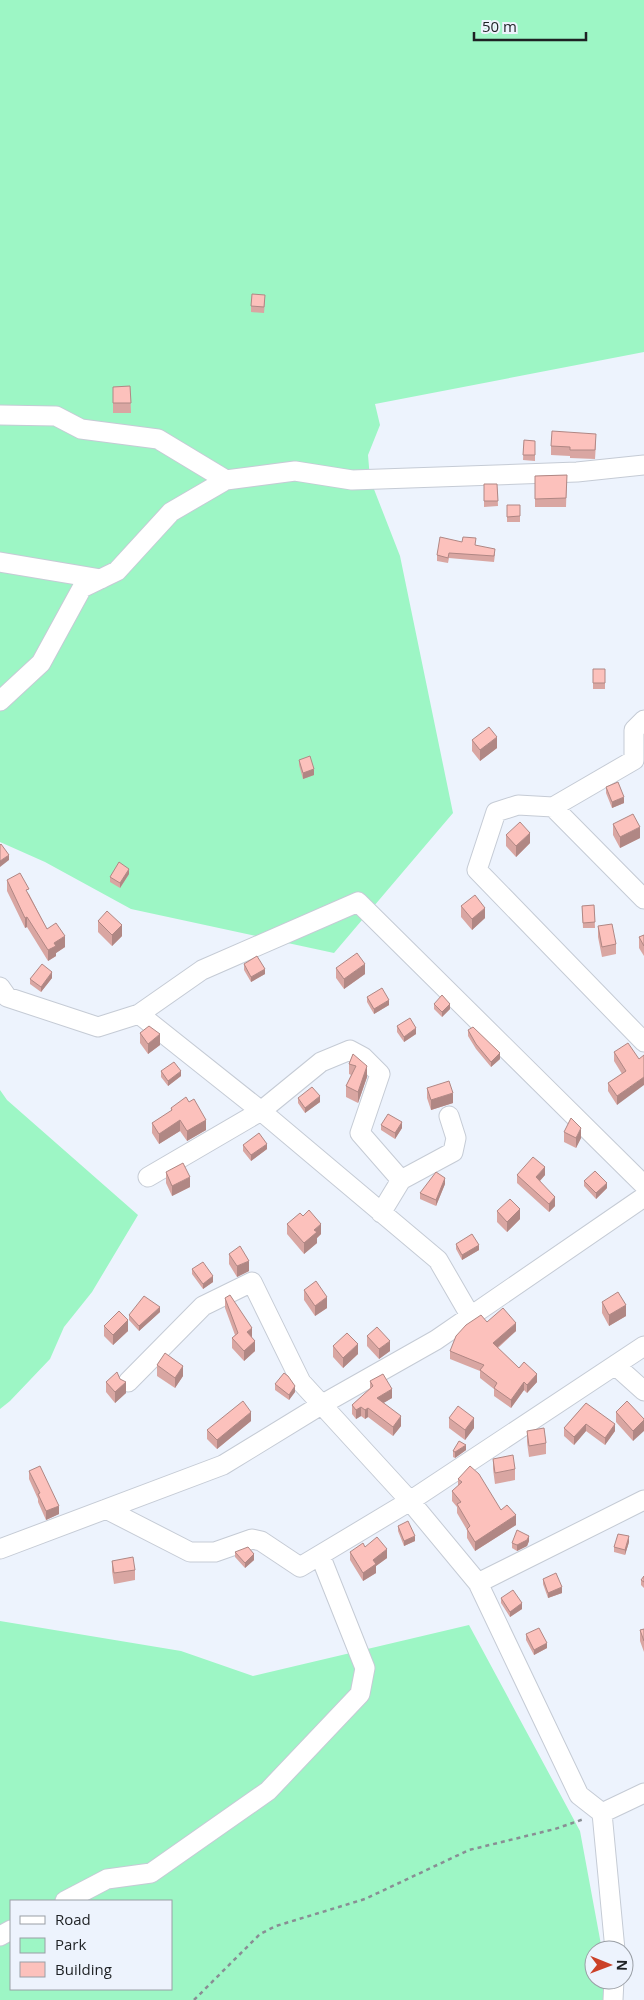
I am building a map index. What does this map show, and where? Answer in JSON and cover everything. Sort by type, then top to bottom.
[{"type":"street","points":[[0,415],[56,416],[81,429],[158,439],[226,480]]},
{"type":"street","points":[[0,701],[41,663],[82,588],[117,571],[171,512],[226,480],[295,470],[352,480],[577,472],[644,465]]},
{"type":"street","points":[[0,562],[101,579]]},
{"type":"street","points":[[644,720],[634,730],[634,760],[554,807],[518,805],[496,812],[477,870],[644,1042]]},
{"type":"street","points":[[554,807],[644,899]]},
{"type":"street","points":[[0,987],[7,997],[98,1027],[139,1014],[202,970],[358,902],[644,1185]]},
{"type":"street","points":[[139,1014],[260,1111],[438,1260],[471,1317]]},
{"type":"street","points":[[148,1177],[260,1111],[321,1062],[350,1050],[364,1057],[380,1074],[360,1132],[401,1180]]},
{"type":"street","points":[[381,1213],[401,1180],[453,1152],[456,1138],[449,1116]]},
{"type":"street","points":[[0,1549],[223,1465],[321,1405],[436,1340],[644,1198]]},
{"type":"street","points":[[128,1382],[203,1306],[252,1282],[300,1382],[410,1501],[478,1583],[580,1795],[602,1813],[614,1940]]},
{"type":"street","points":[[106,1509],[190,1552],[215,1552],[252,1539],[261,1541],[300,1567],[410,1501],[644,1346]]},
{"type":"street","points":[[616,1365],[644,1391]]},
{"type":"street","points":[[478,1583],[644,1500]]},
{"type":"street","points":[[67,1900],[107,1879],[151,1874],[268,1791],[360,1694],[364,1668],[320,1555]]},
{"type":"street","points":[[602,1813],[644,1793]]},
{"type":"path","points":[[194,2000],[260,1934],[276,1926],[366,1899],[469,1850],[555,1829],[602,1813]]},
{"type":"green space","points":[[0,0],[644,0],[644,352],[375,404],[380,425],[368,455],[370,479],[400,556],[453,813],[334,953],[131,909],[45,862],[0,842]]},
{"type":"green space","points":[[0,1090],[7,1100],[138,1215],[92,1292],[64,1327],[50,1359],[0,1409]]},
{"type":"green space","points":[[0,1621],[181,1651],[253,1676],[469,1625],[580,1831],[600,1940],[584,1940],[584,1990],[610,1990],[612,2000],[0,2000]]},
{"type":"building","points":[[252,294],[265,295],[264,307],[251,306]]},
{"type":"building","points":[[130,386],[131,403],[113,403],[113,387]]},
{"type":"building","points":[[552,431],[596,434],[595,450],[570,450],[570,447],[551,446]]},
{"type":"building","points":[[524,440],[535,441],[535,455],[523,455]]},
{"type":"building","points":[[567,475],[566,498],[535,499],[535,476]]},
{"type":"building","points":[[484,484],[497,484],[498,501],[484,501]]},
{"type":"building","points":[[507,505],[520,505],[520,516],[507,517]]},
{"type":"building","points":[[440,537],[462,542],[463,537],[476,538],[475,545],[495,549],[494,556],[449,553],[448,558],[437,555]]},
{"type":"building","points":[[593,669],[605,669],[605,683],[593,683]]},
{"type":"building","points":[[489,727],[497,737],[480,750],[472,740]]},
{"type":"building","points":[[310,756],[314,769],[303,773],[299,760]]},
{"type":"building","points":[[618,782],[624,797],[612,802],[606,787]]},
{"type":"building","points":[[633,814],[640,827],[620,837],[613,824]]},
{"type":"building","points":[[520,822],[530,833],[516,846],[506,835]]},
{"type":"building","points":[[0,845],[9,855],[0,861]]},
{"type":"building","points":[[119,862],[129,869],[120,883],[110,877]]},
{"type":"building","points":[[20,873],[29,889],[26,890],[47,929],[56,923],[65,936],[54,943],[56,946],[48,950],[27,917],[25,918],[7,880]]},
{"type":"building","points":[[475,895],[485,908],[472,919],[461,906]]},
{"type":"building","points":[[594,905],[595,922],[583,923],[582,906]]},
{"type":"building","points":[[107,911],[122,925],[112,935],[98,921]]},
{"type":"building","points":[[612,924],[616,944],[602,947],[598,926]]},
{"type":"building","points":[[644,935],[644,946],[639,937]]},
{"type":"building","points":[[357,953],[365,964],[344,979],[336,968]]},
{"type":"building","points":[[257,956],[265,969],[251,977],[244,964]]},
{"type":"building","points":[[42,964],[52,972],[41,987],[30,979]]},
{"type":"building","points":[[382,988],[389,1000],[374,1009],[367,997]]},
{"type":"building","points":[[442,995],[450,1004],[442,1012],[434,1004]]},
{"type":"building","points":[[410,1018],[416,1028],[404,1037],[397,1026]]},
{"type":"building","points":[[149,1026],[160,1034],[148,1044],[140,1033]]},
{"type":"building","points":[[473,1027],[500,1053],[491,1062],[476,1044],[468,1030]]},
{"type":"building","points":[[628,1043],[639,1059],[644,1055],[644,1077],[617,1096],[608,1083],[626,1071],[614,1052]]},
{"type":"building","points":[[353,1054],[367,1066],[358,1092],[346,1086],[356,1066],[349,1064]]},
{"type":"building","points":[[174,1062],[181,1071],[168,1081],[161,1071]]},
{"type":"building","points":[[449,1081],[453,1093],[431,1100],[427,1088]]},
{"type":"building","points":[[312,1087],[320,1096],[305,1108],[298,1098]]},
{"type":"building","points":[[186,1097],[189,1102],[194,1099],[206,1120],[187,1131],[180,1120],[159,1134],[152,1123],[172,1110],[171,1108]]},
{"type":"building","points":[[388,1114],[402,1122],[395,1133],[381,1125]]},
{"type":"building","points":[[571,1118],[581,1128],[576,1138],[564,1132]]},
{"type":"building","points":[[259,1133],[267,1144],[251,1155],[243,1145]]},
{"type":"building","points":[[533,1157],[545,1167],[536,1177],[555,1197],[549,1204],[517,1175]]},
{"type":"building","points":[[183,1163],[190,1177],[172,1186],[166,1172]]},
{"type":"building","points":[[595,1171],[607,1183],[596,1193],[584,1181]]},
{"type":"building","points":[[436,1172],[445,1178],[436,1200],[420,1193]]},
{"type":"building","points":[[510,1199],[520,1209],[507,1222],[497,1211]]},
{"type":"building","points":[[309,1210],[321,1224],[314,1230],[317,1232],[304,1243],[287,1224],[300,1213],[303,1216]]},
{"type":"building","points":[[472,1234],[479,1245],[462,1255],[456,1244]]},
{"type":"building","points":[[240,1246],[249,1261],[237,1266],[229,1254]]},
{"type":"building","points":[[203,1262],[213,1276],[203,1284],[192,1269]]},
{"type":"building","points":[[316,1281],[327,1297],[315,1306],[304,1290]]},
{"type":"building","points":[[618,1292],[626,1305],[609,1315],[602,1302]]},
{"type":"building","points":[[230,1295],[252,1328],[247,1332],[255,1341],[244,1351],[232,1338],[238,1333],[225,1298]]},
{"type":"building","points":[[144,1296],[160,1307],[139,1326],[129,1315]]},
{"type":"building","points":[[503,1308],[516,1323],[493,1343],[519,1368],[524,1362],[537,1374],[527,1385],[524,1382],[511,1400],[494,1388],[497,1383],[480,1370],[484,1365],[450,1351],[456,1336],[466,1325],[481,1315],[487,1322]]},
{"type":"building","points":[[119,1311],[128,1320],[113,1335],[104,1326]]},
{"type":"building","points":[[377,1327],[390,1341],[379,1349],[367,1336]]},
{"type":"building","points":[[347,1333],[358,1344],[343,1358],[333,1346]]},
{"type":"building","points":[[165,1353],[183,1366],[175,1378],[157,1365]]},
{"type":"building","points":[[117,1372],[120,1379],[126,1382],[115,1392],[106,1382]]},
{"type":"building","points":[[284,1373],[295,1386],[289,1395],[275,1384]]},
{"type":"building","points":[[383,1374],[392,1389],[377,1398],[401,1416],[393,1427],[368,1408],[365,1410],[361,1407],[356,1410],[352,1405],[373,1386],[370,1381]]},
{"type":"building","points":[[243,1401],[251,1412],[217,1440],[207,1430]]},
{"type":"building","points":[[627,1401],[644,1419],[633,1431],[616,1412]]},
{"type":"building","points":[[586,1403],[615,1424],[605,1438],[586,1424],[574,1437],[564,1428]]},
{"type":"building","points":[[458,1406],[474,1418],[465,1430],[449,1418]]},
{"type":"building","points":[[544,1428],[546,1443],[529,1446],[527,1431]]},
{"type":"building","points":[[459,1441],[466,1445],[455,1452],[453,1451]]},
{"type":"building","points":[[513,1455],[515,1469],[495,1473],[493,1459]]},
{"type":"building","points":[[40,1466],[59,1506],[46,1511],[38,1494],[40,1493],[29,1471]]},
{"type":"building","points":[[470,1466],[479,1474],[501,1510],[507,1505],[516,1515],[475,1542],[467,1529],[470,1526],[457,1504],[461,1502],[452,1491],[462,1482],[458,1479]]},
{"type":"building","points":[[408,1521],[415,1536],[404,1541],[398,1526]]},
{"type":"building","points":[[517,1530],[529,1536],[527,1540],[517,1545],[512,1543]]},
{"type":"building","points":[[618,1534],[629,1536],[625,1550],[614,1547]]},
{"type":"building","points":[[377,1537],[387,1549],[373,1560],[376,1564],[363,1573],[350,1552],[363,1543],[365,1547]]},
{"type":"building","points":[[248,1547],[254,1554],[245,1563],[235,1552]]},
{"type":"building","points":[[133,1557],[135,1570],[114,1573],[112,1561]]},
{"type":"building","points":[[556,1573],[562,1587],[548,1593],[543,1579]]},
{"type":"building","points":[[513,1590],[522,1603],[510,1612],[501,1598]]},
{"type":"building","points":[[539,1628],[547,1643],[534,1650],[526,1634]]},
{"type":"building","points":[[644,1629],[644,1641],[640,1630]]}]
